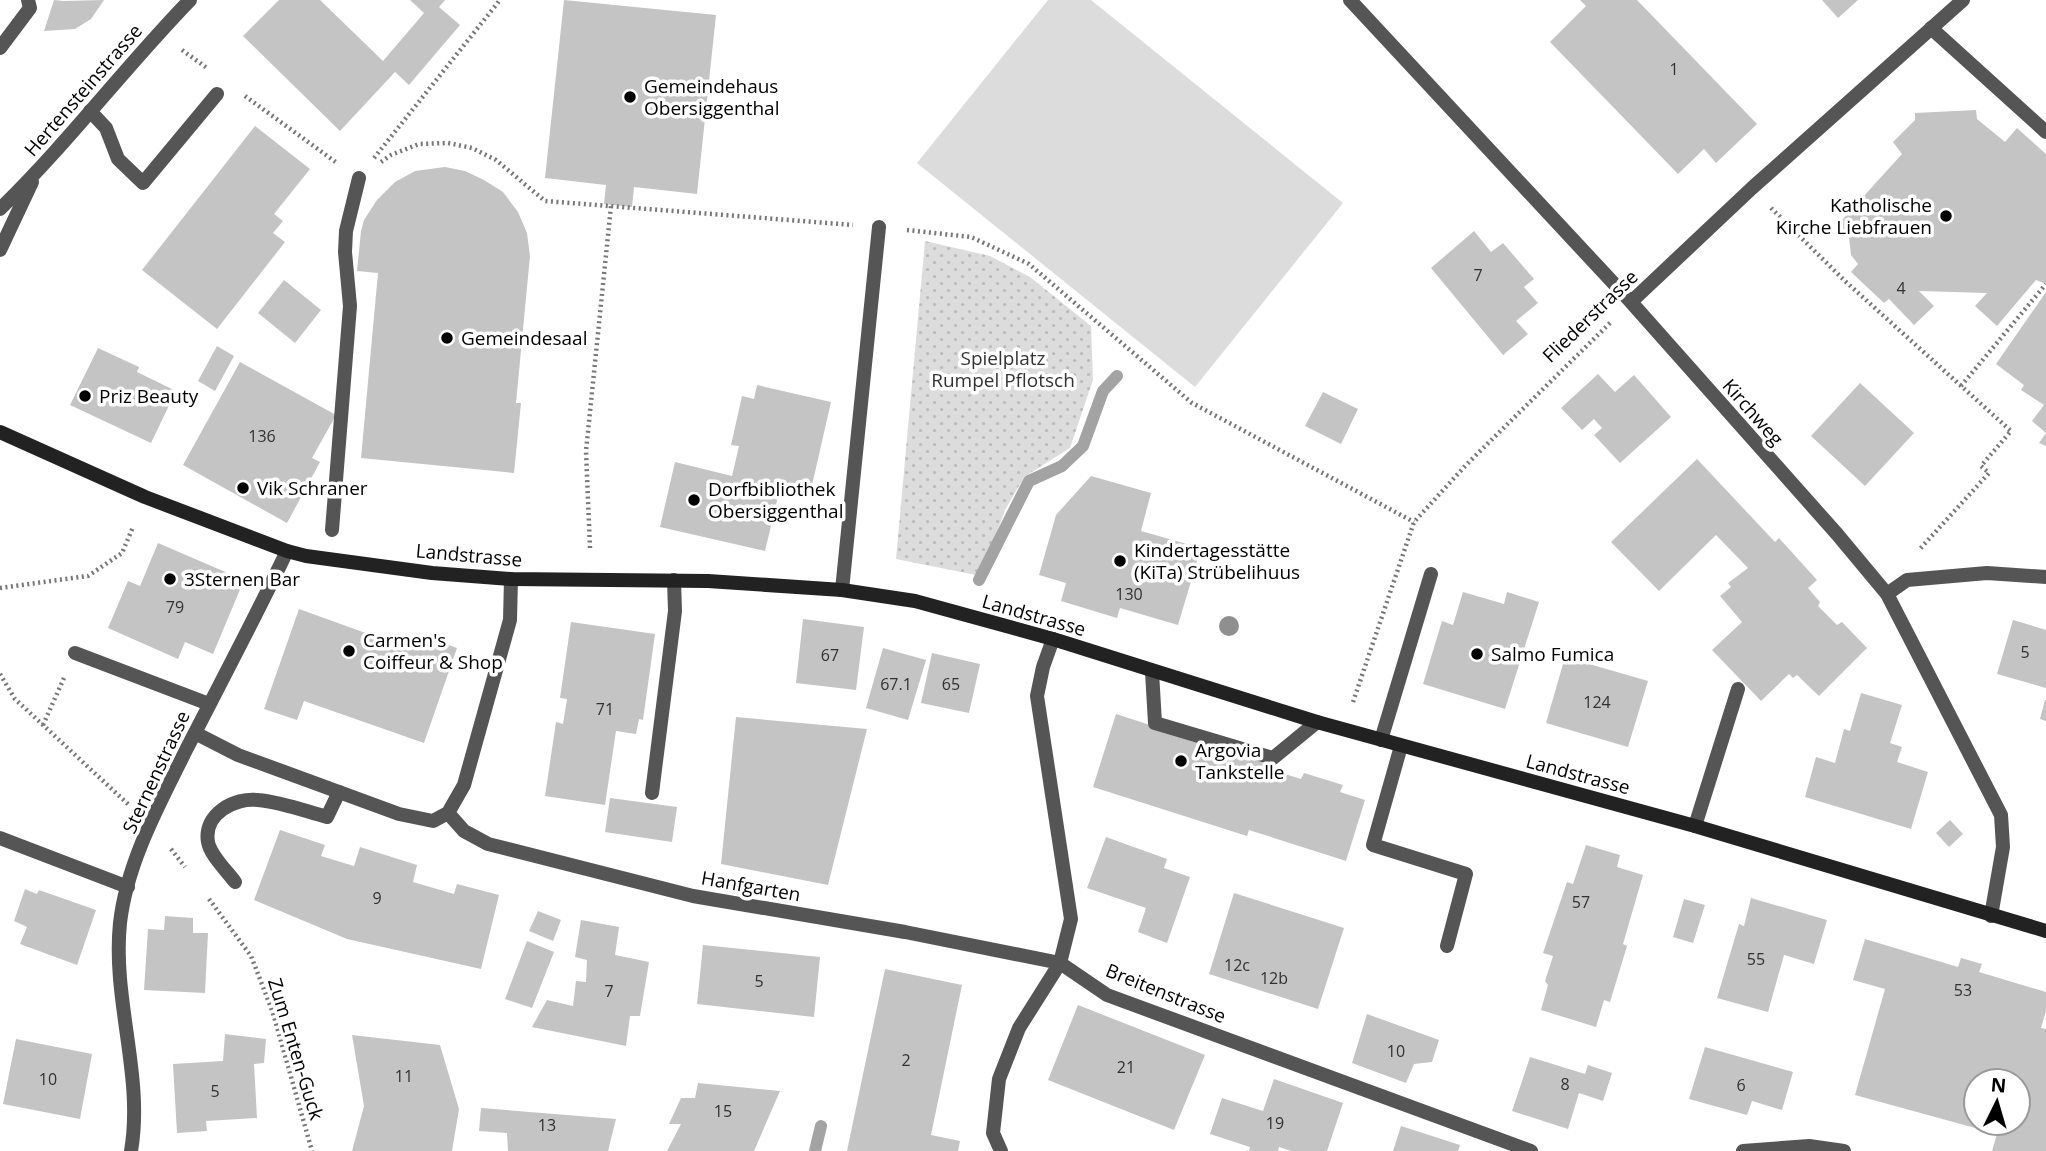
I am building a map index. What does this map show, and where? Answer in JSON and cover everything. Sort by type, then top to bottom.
[{"type":"main road","name":"Landstrasse","points":[[0,432],[145,497],[287,551],[432,573],[511,579],[674,580],[842,590],[915,601],[1053,639],[1317,722],[1695,826],[2046,932]]},
{"type":"street","points":[[0,48],[30,8],[28,0]]},
{"type":"street","name":"Hertensteinstrasse","points":[[0,209],[35,175],[146,46],[190,0]]},
{"type":"street","name":"Kirchweg","points":[[1350,0],[1631,302],[1887,594],[2001,815],[2003,847],[1992,916]]},
{"type":"street","name":"Fliederstrasse","points":[[1631,302],[1752,188],[1963,0]]},
{"type":"street","points":[[1931,28],[2046,132]]},
{"type":"street","points":[[90,111],[106,128],[118,159],[143,183],[217,94]]},
{"type":"street","name":"Hertensteinstrasse","points":[[0,250],[35,175]]},
{"type":"street","points":[[332,530],[350,306],[345,252],[346,231],[359,178]]},
{"type":"street","points":[[842,590],[879,226]]},
{"type":"street","name":"Sternenstrasse","points":[[131,1151],[134,1104],[119,972],[120,923],[128,887],[149,824],[287,551]]},
{"type":"street","points":[[1887,594],[1907,580],[1987,573],[2046,577]]},
{"type":"street","points":[[1381,740],[1431,574]]},
{"type":"street","points":[[195,733],[238,755],[411,817],[433,821],[448,813],[464,785],[510,620],[511,579]]},
{"type":"street","points":[[652,793],[675,611],[674,580]]},
{"type":"street","points":[[1001,1151],[993,1133],[999,1079],[1018,1028],[1060,963],[1071,919],[1037,696],[1053,639]]},
{"type":"street","points":[[75,653],[209,704]]},
{"type":"street","points":[[1153,672],[1156,723],[1195,735],[1273,758],[1317,722]]},
{"type":"street","points":[[1695,826],[1738,689]]},
{"type":"street","points":[[1401,746],[1373,845],[1466,874],[1447,946]]},
{"type":"street","points":[[235,882],[208,845],[207,835],[211,822],[218,813],[234,802],[257,799],[327,817],[339,792]]},
{"type":"street","name":"Hanfgarten","points":[[448,813],[464,831],[488,844],[693,896],[905,932],[1060,963]]},
{"type":"street","points":[[0,838],[128,887]]},
{"type":"street","name":"Breitenstrasse","points":[[1060,963],[1107,995],[1531,1151]]},
{"type":"street","points":[[1742,1151],[1810,1146],[1844,1151]]},
{"type":"path","points":[[359,178],[500,0]]},
{"type":"path","points":[[181,50],[215,74]]},
{"type":"path","points":[[237,90],[359,178]]},
{"type":"path","points":[[359,178],[401,151],[419,144],[448,143],[472,148],[495,160],[545,201],[879,226],[971,237],[1029,264],[1192,404],[1414,522]]},
{"type":"path","points":[[1752,188],[1845,281],[2011,431],[1981,466],[1989,473],[1918,551],[1907,580]]},
{"type":"path","points":[[590,548],[586,451],[611,206]]},
{"type":"path","points":[[1961,386],[2046,284]]},
{"type":"path","name":"Fliederstrasse","points":[[1345,730],[1414,522],[1466,464],[1631,302]]},
{"type":"path","points":[[0,588],[88,576],[122,553],[133,527]]},
{"type":"path","points":[[43,725],[75,653]]},
{"type":"path","points":[[0,674],[15,699],[149,824]]},
{"type":"path","name":"Zum Enten-Guck","points":[[251,956],[273,1013],[312,1151]]},
{"type":"green space","points":[[1048,0],[1091,0],[1343,203],[1195,387],[917,163]]},
{"type":"green space","name":"Spielplatz Rumpel Pflotsch","points":[[925,241],[990,256],[1030,277],[1091,326],[1093,380],[1070,448],[1024,477],[1005,510],[981,576],[896,559]]},
{"type":"building","points":[[54,0],[104,0],[91,19],[75,29],[44,31]]},
{"type":"building","points":[[279,0],[320,0],[383,61],[424,13],[410,0],[445,0],[439,7],[460,25],[409,85],[395,72],[340,131],[243,36]]},
{"type":"building","name":"Gemeindehaus Obersiggenthal","points":[[564,0],[716,15],[697,194],[634,187],[632,207],[604,204],[606,185],[545,178]]},
{"type":"building","points":[[1580,0],[1637,0],[1757,124],[1716,163],[1704,149],[1678,174],[1550,42],[1586,6]]},
{"type":"building","points":[[1822,0],[1858,0],[1838,18]]},
{"type":"building","name":"Katholische Kirche Liebfrauen","points":[[1976,110],[1977,119],[2005,142],[2017,128],[2046,154],[2046,284],[2036,280],[1997,326],[1975,306],[1987,293],[1919,291],[1934,306],[1914,325],[1889,299],[1884,303],[1851,272],[1858,264],[1851,255],[1849,237],[1843,234],[1843,219],[1902,154],[1893,142],[1915,120],[1915,113]]},
{"type":"building","points":[[255,126],[310,169],[274,214],[283,221],[273,233],[285,242],[217,329],[142,270]]},
{"type":"building","name":"Gemeindesaal","points":[[445,167],[465,171],[503,192],[518,212],[527,233],[530,256],[516,403],[521,403],[514,473],[361,458],[378,273],[357,271],[364,220],[377,200],[395,182],[415,171]]},
{"type":"building","points":[[1474,231],[1491,252],[1503,243],[1534,279],[1524,287],[1538,303],[1516,321],[1528,334],[1503,355],[1431,268]]},
{"type":"building","points":[[284,280],[321,310],[295,343],[258,313]]},
{"type":"building","points":[[2046,292],[2046,433],[2032,421],[2044,405],[2021,390],[2024,385],[1996,364]]},
{"type":"building","points":[[217,346],[234,356],[215,391],[198,381]]},
{"type":"building","points":[[98,348],[139,367],[137,372],[176,391],[151,443],[70,405]]},
{"type":"building","points":[[240,362],[336,415],[312,458],[320,462],[287,523],[183,465]]},
{"type":"building","points":[[1598,374],[1615,392],[1634,375],[1671,417],[1620,463],[1594,435],[1602,428],[1594,419],[1582,430],[1561,408]]},
{"type":"building","points":[[1860,383],[1914,433],[1865,486],[1811,436]]},
{"type":"building","points":[[757,385],[831,402],[810,494],[780,488],[765,551],[660,527],[675,462],[732,476],[739,446],[731,445],[742,396],[754,399]]},
{"type":"building","points":[[1323,392],[1358,409],[1341,444],[1305,426]]},
{"type":"building","points":[[2046,433],[2046,446],[2039,443]]},
{"type":"building","points":[[1697,459],[1775,542],[1779,538],[1817,580],[1808,588],[1820,602],[1818,606],[1837,625],[1842,622],[1867,648],[1819,696],[1797,675],[1793,678],[1789,674],[1761,701],[1712,650],[1742,622],[1720,596],[1731,587],[1728,583],[1748,568],[1716,535],[1659,591],[1611,542]]},
{"type":"building","name":"Kindertagesstätte (KiTa) Strübelihuus","points":[[1091,476],[1151,493],[1141,531],[1201,548],[1178,625],[1120,608],[1117,618],[1061,601],[1066,583],[1039,575],[1056,515]]},
{"type":"building","points":[[158,543],[244,580],[213,654],[185,642],[178,659],[108,628],[128,581],[140,586]]},
{"type":"building","name":"Salmo Fumica","points":[[1463,592],[1504,604],[1507,592],[1539,602],[1505,709],[1423,684],[1442,621],[1453,625]]},
{"type":"building","points":[[299,609],[410,649],[416,633],[457,648],[424,743],[304,701],[297,720],[264,709]]},
{"type":"building","points":[[803,619],[864,627],[856,690],[796,683]]},
{"type":"building","points":[[2013,620],[2046,630],[2046,688],[1997,674]]},
{"type":"building","points":[[571,622],[655,634],[643,720],[639,719],[636,734],[616,731],[605,805],[545,796],[556,722],[563,724],[567,699],[560,698]]},
{"type":"building","points":[[883,648],[926,660],[908,720],[866,708]]},
{"type":"building","points":[[932,653],[980,664],[969,713],[921,703]]},
{"type":"building","points":[[1565,657],[1648,681],[1628,747],[1546,723]]},
{"type":"building","points":[[1861,693],[1902,705],[1890,743],[1902,747],[1897,762],[1928,772],[1911,829],[1805,797],[1816,757],[1835,763],[1844,729],[1850,731]]},
{"type":"building","points":[[2046,700],[2046,721],[2040,719]]},
{"type":"building","points":[[1116,714],[1271,764],[1269,769],[1301,779],[1304,773],[1343,785],[1340,792],[1365,800],[1346,861],[1249,830],[1247,836],[1093,787]]},
{"type":"building","points":[[736,717],[867,729],[828,885],[721,864]]},
{"type":"building","points":[[610,798],[677,807],[672,842],[605,832]]},
{"type":"building","points":[[1950,820],[1963,834],[1949,847],[1936,833]]},
{"type":"building","points":[[280,830],[325,845],[321,856],[354,866],[360,847],[417,865],[413,882],[454,894],[457,884],[499,895],[481,969],[347,939],[254,900]]},
{"type":"building","points":[[1106,837],[1167,859],[1164,868],[1190,877],[1167,943],[1138,932],[1146,908],[1087,888]]},
{"type":"building","points":[[1586,845],[1620,855],[1617,867],[1643,875],[1623,944],[1627,946],[1610,1002],[1604,1000],[1596,1027],[1541,1010],[1548,985],[1545,981],[1553,956],[1543,953],[1567,882],[1573,884]]},
{"type":"building","points":[[25,889],[37,894],[39,890],[96,910],[77,965],[20,944],[27,927],[14,921]]},
{"type":"building","points":[[1234,893],[1344,928],[1318,1009],[1209,974]]},
{"type":"building","points":[[1751,898],[1827,920],[1814,964],[1784,955],[1768,1012],[1717,998],[1739,924],[1744,926]]},
{"type":"building","points":[[1684,899],[1705,905],[1693,943],[1673,937]]},
{"type":"building","points":[[538,911],[561,920],[553,941],[529,931]]},
{"type":"building","points":[[165,916],[193,918],[193,933],[208,933],[205,993],[144,990],[148,929],[164,930]]},
{"type":"building","points":[[581,920],[619,927],[615,955],[649,962],[640,1016],[630,1016],[626,1046],[532,1027],[547,1000],[573,1006],[576,981],[586,982],[587,960],[575,957]]},
{"type":"building","points":[[1865,939],[1958,967],[1961,958],[1982,964],[1979,972],[2046,992],[2046,1011],[2041,1028],[2046,1029],[2046,1151],[1992,1151],[1996,1137],[2032,1137],[2032,1067],[1962,1067],[1962,1124],[1855,1095],[1885,989],[1853,980]]},
{"type":"building","points":[[527,941],[554,952],[532,1008],[505,999]]},
{"type":"building","points":[[703,945],[820,957],[814,1017],[697,1004]]},
{"type":"building","points":[[885,969],[962,985],[931,1135],[960,1141],[958,1151],[847,1151]]},
{"type":"building","points":[[1078,1005],[1205,1055],[1174,1130],[1048,1080]]},
{"type":"building","points":[[1367,1014],[1439,1040],[1432,1062],[1414,1064],[1406,1083],[1352,1063]]},
{"type":"building","points":[[225,1034],[266,1039],[264,1063],[254,1064],[257,1118],[206,1121],[207,1131],[177,1133],[173,1064],[223,1061]]},
{"type":"building","points":[[352,1035],[440,1045],[459,1109],[452,1151],[352,1151],[364,1106]]},
{"type":"building","points":[[16,1039],[92,1054],[80,1119],[3,1104]]},
{"type":"building","points":[[1705,1047],[1793,1072],[1782,1110],[1752,1101],[1747,1115],[1689,1099]]},
{"type":"building","points":[[1530,1057],[1585,1074],[1588,1065],[1612,1073],[1603,1101],[1579,1093],[1568,1129],[1512,1111]]},
{"type":"building","points":[[1274,1079],[1343,1103],[1327,1151],[1291,1151],[1279,1147],[1278,1151],[1249,1151],[1250,1147],[1210,1134],[1222,1098],[1263,1111]]},
{"type":"building","points":[[698,1083],[780,1091],[754,1151],[667,1151],[681,1124],[669,1124],[681,1098],[695,1098]]},
{"type":"building","points":[[481,1108],[616,1119],[608,1151],[508,1151],[507,1133],[479,1131]]},
{"type":"building","points":[[1401,1126],[1460,1145],[1458,1151],[1393,1151]]},
{"type":"waterway","points":[[979,580],[1029,481],[1062,466],[1083,446],[1103,391],[1117,376]]},
{"type":"waterway","points":[[815,1151],[821,1126]]},
{"type":"place","name":"Gemeindehaus Obersiggenthal","points":[[630,97]]},
{"type":"place","name":"Katholische Kirche Liebfrauen","points":[[1946,216]]},
{"type":"place","name":"Gemeindesaal","points":[[447,338]]},
{"type":"place","name":"Priz Beauty","points":[[85,396]]},
{"type":"place","name":"Vik Schraner","points":[[243,488]]},
{"type":"place","name":"Dorfbibliothek Obersiggenthal","points":[[694,500]]},
{"type":"place","name":"Kindertagesstätte (KiTa) Strübelihuus","points":[[1120,561]]},
{"type":"place","name":"3Sternen Bar","points":[[170,579]]},
{"type":"place","name":"Carmen's Coiffeur & Shop","points":[[349,651]]},
{"type":"place","name":"Salmo Fumica","points":[[1477,654]]},
{"type":"place","name":"Argovia Tankstelle","points":[[1181,761]]}]
